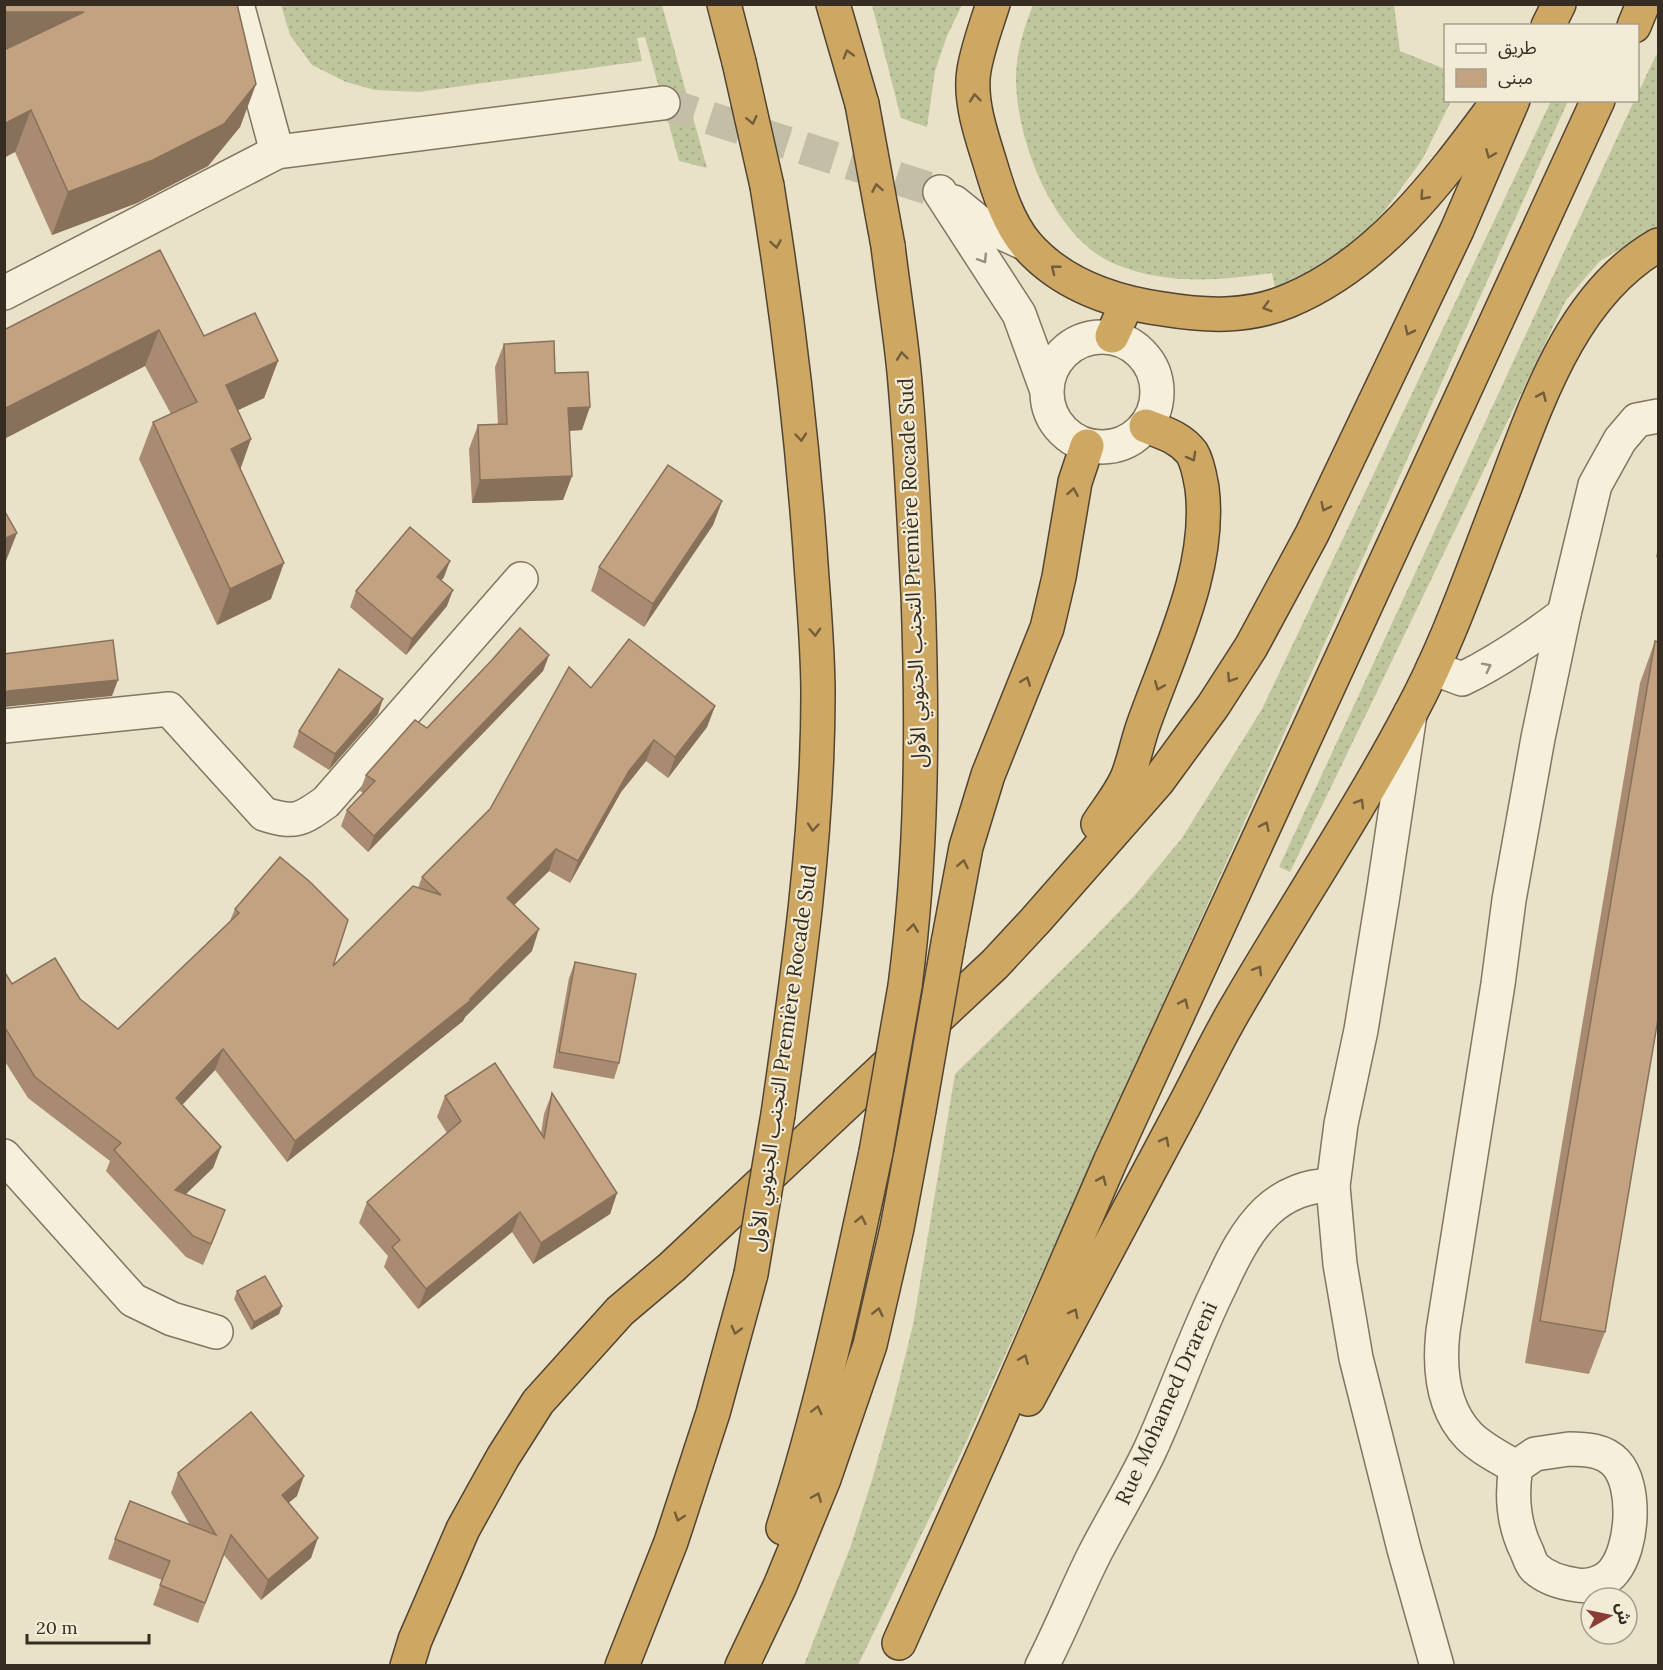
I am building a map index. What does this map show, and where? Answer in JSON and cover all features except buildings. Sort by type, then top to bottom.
[{"type":"highway","name":"التجنب الجنوبي الأول Première Rocade Sud","points":[[622,1665],[671,1542],[713,1413],[751,1274],[778,1114],[802,949],[815,805],[818,693],[814,601],[799,415],[786,303],[767,186],[740,62],[724,4]]},
{"type":"highway","name":"التجنب الجنوبي الأول Première Rocade Sud","points":[[734,1665],[755,1614],[791,1503],[839,1321],[876,1152],[905,986],[914,918],[919,841],[922,755],[920,658],[904,373],[888,246],[862,104],[834,4]]},
{"type":"highway","points":[[993,4],[981,39],[974,72],[974,100],[996,185],[1008,213],[1026,244],[1056,271],[1079,286],[1127,303],[1198,314],[1248,313],[1287,302],[1323,284],[1354,263],[1426,195],[1497,102]]},
{"type":"highway","points":[[1549,24],[1559,4]]},
{"type":"highway","points":[[1635,24],[1643,4]]},
{"type":"highway","points":[[407,1665],[415,1640],[463,1529],[503,1456],[538,1402],[620,1311],[672,1267],[986,972],[1035,921],[1158,781],[1213,706],[1251,647],[1317,524],[1457,230],[1512,102]]},
{"type":"highway","points":[[892,1654],[997,1423],[1110,1162],[1597,102]]},
{"type":"highway","points":[[892,1654],[1234,1009],[1363,798],[1411,713],[1433,668],[1519,450],[1562,354],[1580,321],[1602,294],[1624,270],[1659,245]]},
{"type":"highway","points":[[1112,336],[1127,303]]},
{"type":"highway","points":[[1035,921],[1127,779],[1143,726],[1180,624],[1197,565],[1204,502],[1200,474],[1193,454],[1178,439],[1146,426]]},
{"type":"highway","points":[[742,1665],[780,1586],[824,1479],[870,1345],[897,1228],[966,847],[988,775],[1047,628],[1059,577],[1075,482],[1087,446]]},
{"type":"street","points":[[237,4],[277,152]]},
{"type":"street","points":[[4,293],[277,152],[663,103]]},
{"type":"street","points":[[1026,244],[980,223],[940,192],[1019,314],[1046,388],[1048,407],[1056,424],[1070,437],[1087,446],[1106,448],[1124,443],[1146,426],[1155,409],[1158,390],[1154,372],[1145,356],[1130,344],[1112,336],[1094,336],[1075,342],[1061,354],[1050,370],[1046,388]]},
{"type":"street","points":[[1516,1467],[1488,1451],[1469,1436],[1457,1419],[1445,1391],[1440,1356],[1509,900],[1538,738],[1564,614],[1595,485],[1620,440],[1648,418],[1659,396]]},
{"type":"street","points":[[4,726],[169,709],[264,813],[285,821],[305,817],[326,802],[521,579]]},
{"type":"street","points":[[1433,668],[1462,679],[1496,662],[1564,614]]},
{"type":"street","points":[[1411,713],[1361,1030],[1341,1124],[1332,1186],[1340,1264],[1356,1358],[1404,1549],[1437,1665]]},
{"type":"street","points":[[4,1156],[133,1300],[172,1320],[216,1332]]},
{"type":"street","name":"Rue Mohamed Drareni","points":[[1042,1665],[1149,1451],[1202,1321],[1235,1255],[1252,1228],[1268,1210],[1288,1196],[1307,1188],[1321,1185],[1332,1186]]},
{"type":"street","points":[[1586,1449],[1604,1454],[1616,1462],[1627,1479],[1630,1506],[1626,1545],[1613,1573],[1597,1584],[1581,1586],[1551,1579],[1534,1567],[1523,1544],[1515,1518],[1512,1490],[1516,1467],[1535,1454],[1561,1450],[1586,1449]]},
{"type":"green space","points":[[281,5],[662,5],[707,168],[679,161],[645,37],[637,38],[642,61],[419,92],[375,90],[346,82],[312,65],[290,35]]},
{"type":"green space","points":[[872,5],[962,5],[947,36],[935,71],[927,127],[901,118]]},
{"type":"green space","points":[[1033,5],[1394,5],[1400,51],[1444,69],[1444,102],[1451,102],[1422,160],[1386,209],[1347,249],[1320,269],[1275,287],[1272,273],[1212,279],[1153,275],[1115,264],[1093,251],[1073,232],[1056,209],[1042,183],[1022,127],[1017,100],[1018,57]]},
{"type":"green space","points":[[1656,55],[1658,56],[1658,227],[1600,261],[1566,300],[1290,872],[1279,867],[1634,102],[1639,102],[1639,91]]},
{"type":"green space","points":[[1551,102],[1568,102],[963,1449],[858,1665],[804,1665],[850,1548],[892,1409],[913,1325],[955,1074],[1135,895],[1182,838],[1262,709]]},
{"type":"tunnel","points":[[663,103],[940,192]]}]
